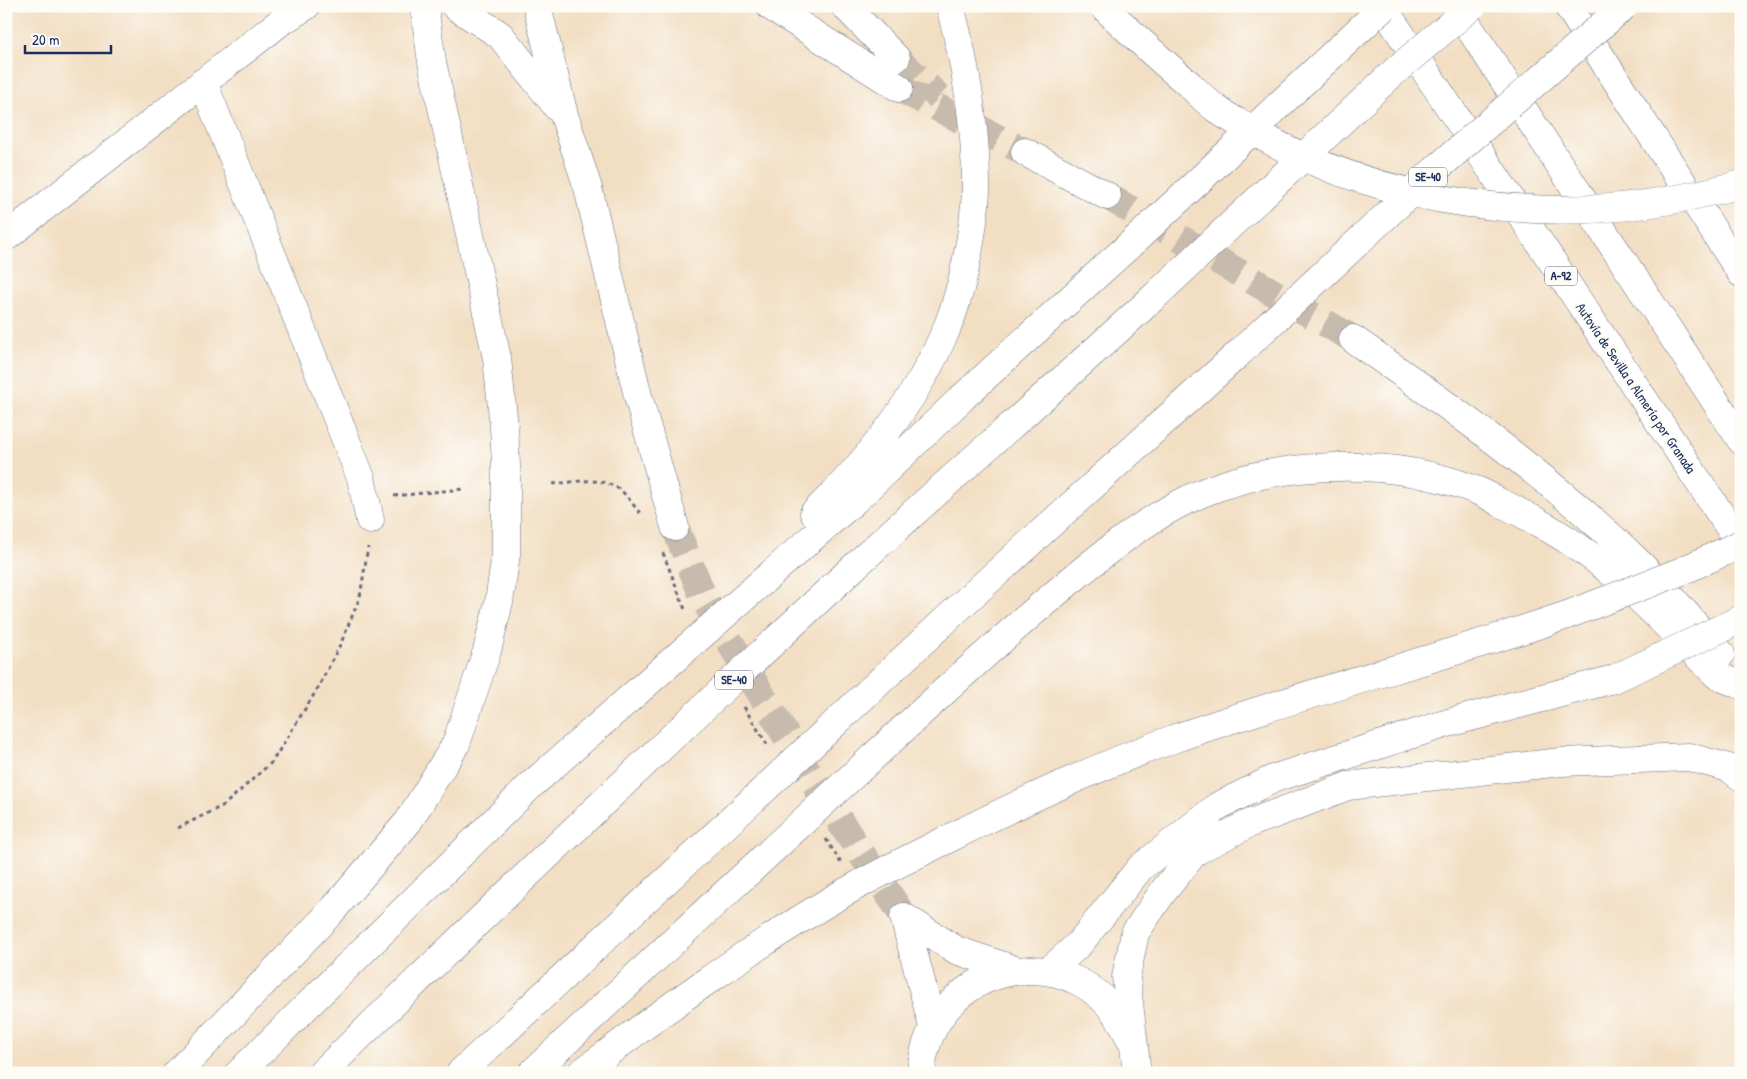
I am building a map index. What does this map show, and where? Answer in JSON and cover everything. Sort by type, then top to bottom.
[{"type":"main road","points":[[262,6],[264,34]]},
{"type":"main road","points":[[6,237],[278,23],[306,6]]},
{"type":"main road","points":[[177,1073],[331,912],[408,822],[456,744],[488,651],[506,554],[504,427],[497,358],[432,62],[424,6]]},
{"type":"main road","points":[[455,6],[500,35],[564,115]]},
{"type":"main road","points":[[537,6],[564,115],[588,188],[638,396],[675,527]]},
{"type":"main road","points":[[770,6],[899,88]]},
{"type":"main road","points":[[845,6],[896,58]]},
{"type":"main road","points":[[239,1073],[530,786],[837,491],[897,418],[931,362],[947,328],[965,269],[972,230],[976,187],[971,109],[961,46],[950,6]]},
{"type":"main road","points":[[1103,6],[1164,63],[1219,110],[1264,138],[1304,157],[1367,181],[1416,193],[1470,203],[1522,209],[1574,210],[1630,207],[1681,199],[1741,184]]},
{"type":"main road","points":[[530,786],[854,501],[963,397],[1193,188],[1383,6]]},
{"type":"main road","name":"Autovía de Sevilla a Almería por Granada","points":[[1383,6],[1741,545]]},
{"type":"main road","points":[[1455,6],[1741,440]]},
{"type":"main road","name":"SE-40","points":[[322,1073],[474,925],[855,567],[1060,384],[1394,72],[1472,6]]},
{"type":"main road","points":[[1568,6],[1741,273]]},
{"type":"main road","name":"SE-40","points":[[460,1073],[967,600],[1238,354],[1436,170],[1624,6]]},
{"type":"main road","points":[[203,82],[361,478],[368,509]]},
{"type":"main road","points":[[1026,152],[1107,196]]},
{"type":"main road","points":[[1354,339],[1518,458],[1587,516],[1638,562],[1741,675]]},
{"type":"main road","points":[[532,1073],[829,797],[1028,616],[1109,549],[1148,523],[1178,505],[1214,489],[1248,478],[1314,468],[1347,466],[1387,469],[1430,477],[1473,489],[1548,528],[1581,550],[1610,572],[1718,676],[1741,685]]},
{"type":"main road","points":[[581,1073],[660,1014],[751,951],[831,900],[978,824],[1076,778],[1172,740],[1273,706],[1486,643],[1567,615],[1682,571],[1741,545]]},
{"type":"main road","points":[[1049,971],[1079,944],[1140,868],[1218,806],[1274,778],[1448,723],[1614,679],[1741,619]]},
{"type":"main road","points":[[1194,852],[1248,824],[1348,786],[1561,762],[1688,757],[1729,768],[1741,777]]},
{"type":"main road","points":[[1136,1062],[1126,977],[1135,933],[1162,893],[1223,817],[1274,778]]},
{"type":"main road","points":[[933,1027],[904,917],[956,950],[1015,970],[1049,971],[1078,980],[1104,998],[1124,1023],[1136,1062]]},
{"type":"main road","points":[[921,1073],[923,1055],[933,1027],[953,1000],[982,980],[1015,970]]},
{"type":"path","points":[[178,828],[224,806],[272,762],[318,688],[341,643],[360,597],[368,553],[368,509],[463,489]]},
{"type":"tunnel","points":[[896,58],[939,97]]},
{"type":"tunnel","points":[[899,88],[1025,152]]},
{"type":"tunnel","points":[[1107,196],[1353,339]]},
{"type":"tunnel","points":[[675,527],[704,599],[818,789],[904,917]]}]
